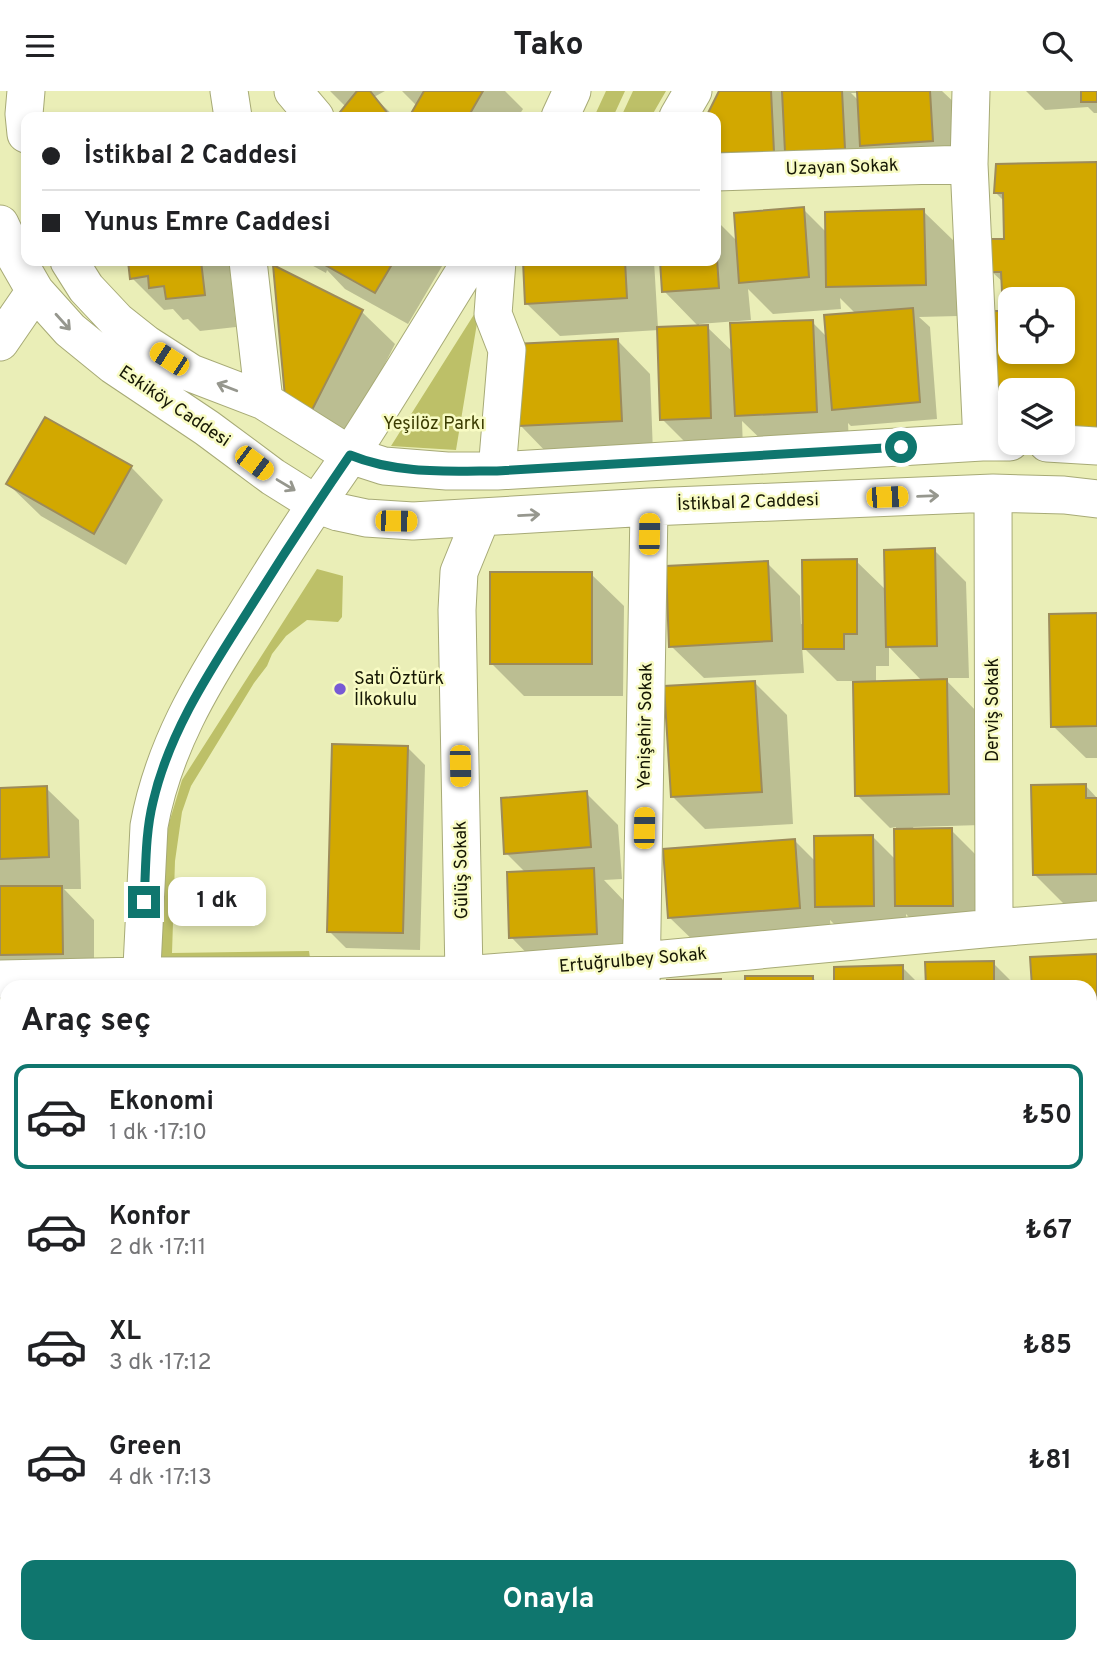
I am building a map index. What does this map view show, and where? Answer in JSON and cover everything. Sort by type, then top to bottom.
[{"type":"street","points":[[24,112],[26,91]]},
{"type":"street","points":[[229,91],[232,112]]},
{"type":"street","points":[[293,91],[311,112]]},
{"type":"street","points":[[562,112],[572,91]]},
{"type":"street","points":[[681,112],[693,91]]},
{"type":"street","points":[[72,266],[86,288],[117,321],[146,344],[191,373],[264,401],[350,455],[384,466],[447,471],[497,471],[996,442],[969,164],[971,91]]},
{"type":"street","name":"Uzayan Sokak","points":[[721,172],[969,164]]},
{"type":"street","name":"Eskiköy Caddesi","points":[[0,224],[35,291],[70,330],[113,365],[316,504]]},
{"type":"street","points":[[249,266],[264,401]]},
{"type":"street","points":[[141,980],[149,825],[153,801],[174,740],[208,675],[468,266]]},
{"type":"street","points":[[497,266],[493,314],[507,349],[497,471]]},
{"type":"street","points":[[0,342],[35,291]]},
{"type":"street","points":[[1075,445],[1097,446]]},
{"type":"street","name":"İstikbal 2 Caddesi","points":[[316,504],[366,518],[396,521],[649,507],[993,493],[1097,499]]},
{"type":"street","name":"Derviş Sokak","points":[[993,493],[993,928]]},
{"type":"street","name":"Yenişehir Sokak","points":[[641,974],[649,507]]},
{"type":"street","name":"Gülüş Sokak","points":[[464,975],[457,610],[459,572],[481,518]]},
{"type":"street","name":"Ertuğrulbey Sokak","points":[[233,980],[641,974],[993,928],[1097,920]]},
{"type":"street","points":[[534,980],[612,975],[612,980]]},
{"type":"street","name":"Ertuğrulbey Sokak","points":[[0,979],[47,980]]},
{"type":"green space","points":[[606,91],[625,91],[615,112],[596,112]]},
{"type":"green space","points":[[633,91],[666,91],[654,112],[623,112]]},
{"type":"green space","name":"Yeşilöz Parkı","points":[[480,305],[456,450],[391,446]]},
{"type":"green space","points":[[317,569],[343,576],[342,617],[338,622],[307,620],[286,636],[272,654],[191,786],[182,812],[175,861],[172,953],[309,951],[310,958],[159,962],[163,863],[169,823],[182,780]]},
{"type":"building","points":[[357,91],[370,91],[387,112],[340,112]]},
{"type":"building","points":[[424,91],[483,91],[471,112],[412,112]]},
{"type":"building","points":[[719,91],[771,91],[774,152],[721,153],[721,112],[708,112]]},
{"type":"building","points":[[782,91],[842,91],[845,149],[785,152]]},
{"type":"building","points":[[857,91],[930,91],[933,141],[860,146]]},
{"type":"building","points":[[1081,91],[1097,91],[1097,102],[1081,102]]},
{"type":"building","points":[[1097,162],[1097,430],[1075,427],[1075,378],[998,378],[998,394],[994,311],[998,311],[998,364],[1075,364],[1075,287],[1002,287],[1001,272],[990,272],[989,239],[1004,239],[1003,193],[994,193],[996,164]]},
{"type":"building","points":[[804,207],[809,277],[739,283],[734,213]]},
{"type":"building","points":[[924,209],[926,285],[826,287],[825,212]]},
{"type":"building","points":[[129,266],[202,266],[205,295],[166,299],[164,286],[149,288],[148,276],[130,279]]},
{"type":"building","points":[[273,266],[363,310],[312,410],[285,397]]},
{"type":"building","points":[[327,266],[391,266],[375,293]]},
{"type":"building","points":[[523,266],[625,266],[627,298],[525,304]]},
{"type":"building","points":[[660,266],[718,266],[719,288],[662,292]]},
{"type":"building","points":[[913,308],[920,402],[832,410],[824,315]]},
{"type":"building","points":[[813,320],[817,412],[735,416],[730,323]]},
{"type":"building","points":[[708,325],[711,418],[660,420],[657,327]]},
{"type":"building","points":[[618,339],[622,421],[518,426],[514,344]]},
{"type":"building","points":[[45,417],[132,466],[94,534],[6,484]]},
{"type":"building","points":[[935,548],[937,646],[886,647],[884,550]]},
{"type":"building","points":[[857,559],[857,634],[844,634],[844,649],[803,649],[802,560]]},
{"type":"building","points":[[768,561],[772,641],[669,647],[666,566]]},
{"type":"building","points":[[490,572],[592,572],[592,664],[490,664]]},
{"type":"building","points":[[1097,613],[1097,726],[1051,727],[1049,614]]},
{"type":"building","points":[[947,679],[949,794],[855,796],[853,682]]},
{"type":"building","points":[[755,681],[762,792],[671,797],[664,686]]},
{"type":"building","points":[[332,744],[408,746],[403,933],[327,932]]},
{"type":"building","points":[[1086,784],[1086,798],[1097,798],[1097,874],[1033,875],[1031,785]]},
{"type":"building","points":[[47,786],[49,857],[0,859],[0,788]]},
{"type":"building","points":[[587,791],[591,847],[504,854],[501,798]]},
{"type":"building","points":[[952,828],[953,906],[895,906],[894,829]]},
{"type":"building","points":[[873,835],[874,906],[815,907],[814,836]]},
{"type":"building","points":[[795,839],[800,908],[668,918],[663,849]]},
{"type":"building","points":[[594,868],[597,934],[509,938],[507,872]]},
{"type":"building","points":[[0,886],[62,886],[63,954],[0,955]]},
{"type":"building","points":[[1097,954],[1097,980],[1032,980],[1030,957]]},
{"type":"building","points":[[994,961],[994,980],[926,980],[925,962]]},
{"type":"building","points":[[903,965],[903,980],[834,980],[834,967]]},
{"type":"building","points":[[745,976],[813,976],[813,980],[745,980]]},
{"type":"place","name":"Satı Öztürk İlkokulu","points":[[340,689]]},
{"type":"route","points":[[144,902],[146,853],[153,801],[174,740],[227,645],[350,455],[384,466],[447,471],[497,471],[901,447]]}]
